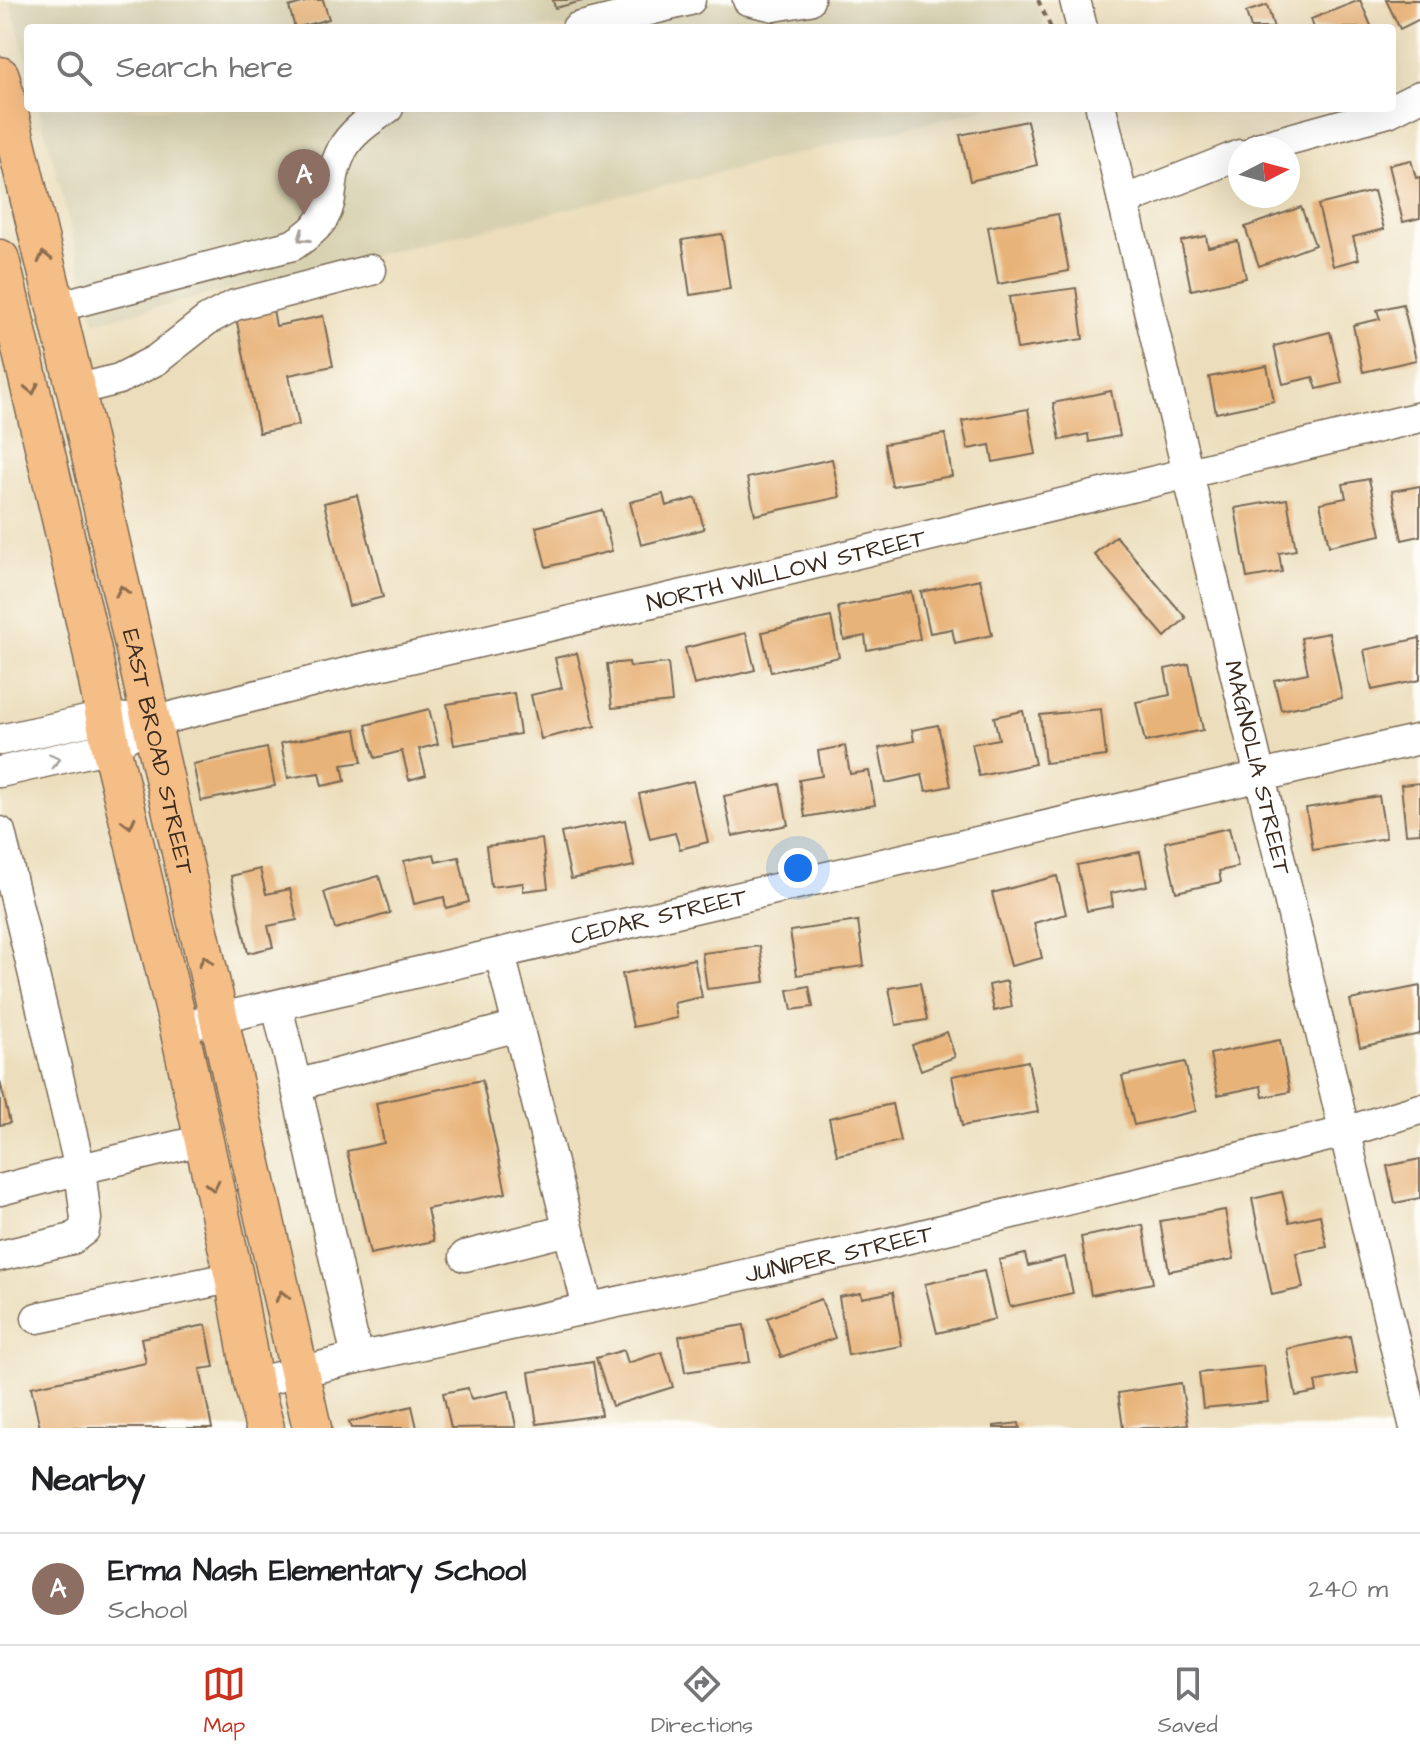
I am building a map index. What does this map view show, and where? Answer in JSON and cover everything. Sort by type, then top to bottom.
[{"type":"main road","name":"EAST BROAD STREET","points":[[1,86],[76,390],[312,1428]]},
{"type":"main road","name":"EAST BROAD STREET","points":[[0,259],[10,341],[179,1028],[265,1428]]},
{"type":"street","points":[[593,24],[690,0]]},
{"type":"street","points":[[748,0],[774,6],[809,0]]},
{"type":"street","points":[[1075,0],[1081,24]]},
{"type":"street","points":[[1396,108],[1420,96]]},
{"type":"street","points":[[56,307],[293,245],[321,223],[328,210],[342,150],[365,124],[382,112]]},
{"type":"street","name":"MAGNOLIA STREET","points":[[1102,112],[1412,1426]]},
{"type":"street","points":[[1300,136],[1388,112]]},
{"type":"street","points":[[1123,201],[1228,160]]},
{"type":"street","points":[[76,390],[119,379],[156,360],[207,320],[235,305],[371,270]]},
{"type":"street","name":"NORTH WILLOW STREET","points":[[108,732],[1420,417]]},
{"type":"street","points":[[0,740],[108,732]]},
{"type":"street","points":[[0,772],[108,732]]},
{"type":"street","name":"CEDAR STREET","points":[[179,1028],[1420,739]]},
{"type":"street","points":[[0,832],[6,881],[80,1169],[86,1219],[84,1230],[72,1239],[0,1256]]},
{"type":"street","points":[[500,954],[588,1308]]},
{"type":"street","points":[[277,1006],[357,1358]]},
{"type":"street","points":[[296,1085],[518,1026]]},
{"type":"street","name":"JUNIPER STREET","points":[[253,1383],[864,1249],[1345,1132],[1420,1109]]},
{"type":"street","points":[[0,1190],[203,1140]]},
{"type":"street","points":[[465,1256],[568,1230]]},
{"type":"street","points":[[37,1318],[234,1277]]},
{"type":"path","points":[[1038,0],[1049,24]]},
{"type":"shaded area","points":[[10,0],[1037,0],[1043,24],[24,24],[24,52]]},
{"type":"shaded area","points":[[40,112],[972,112],[95,322]]},
{"type":"building","points":[[311,0],[323,0],[329,19],[294,24],[289,7]]},
{"type":"building","points":[[553,0],[583,0],[583,1],[555,8]]},
{"type":"building","points":[[1360,0],[1370,24],[1313,24],[1311,19]]},
{"type":"building","points":[[1386,0],[1420,0],[1420,19],[1400,29]]},
{"type":"building","points":[[1267,5],[1273,24],[1250,24],[1246,12]]},
{"type":"building","points":[[1027,121],[1037,165],[970,181],[960,135]]},
{"type":"building","points":[[1411,160],[1416,178],[1420,177],[1420,218],[1403,222],[1389,165]]},
{"type":"building","points":[[1374,191],[1384,229],[1353,237],[1359,259],[1333,266],[1318,205]]},
{"type":"building","points":[[1300,207],[1315,245],[1259,266],[1245,227]]},
{"type":"building","points":[[1058,214],[1069,271],[998,284],[988,227]]},
{"type":"building","points":[[722,234],[730,289],[690,295],[682,240]]},
{"type":"building","points":[[1206,236],[1208,247],[1238,241],[1246,278],[1191,290],[1181,241]]},
{"type":"building","points":[[1076,288],[1083,339],[1017,349],[1009,297]]},
{"type":"building","points":[[272,304],[276,326],[323,316],[333,366],[289,375],[299,425],[259,433],[235,312]]},
{"type":"building","points":[[1403,304],[1416,360],[1363,372],[1353,325],[1380,319],[1377,310]]},
{"type":"building","points":[[1330,332],[1342,383],[1317,389],[1313,377],[1283,384],[1274,346]]},
{"type":"building","points":[[1267,366],[1274,401],[1216,413],[1209,377]]},
{"type":"building","points":[[1111,391],[1120,436],[1089,442],[1088,434],[1060,440],[1053,403]]},
{"type":"building","points":[[1028,409],[1036,454],[993,462],[990,445],[968,449],[962,421]]},
{"type":"building","points":[[945,434],[952,476],[892,486],[884,444]]},
{"type":"building","points":[[832,459],[840,497],[755,515],[747,478]]},
{"type":"building","points":[[1369,479],[1381,535],[1329,546],[1320,503],[1346,498],[1343,484]]},
{"type":"building","points":[[1420,486],[1420,536],[1402,540],[1392,491]]},
{"type":"building","points":[[663,494],[666,506],[696,498],[704,529],[641,545],[630,502]]},
{"type":"building","points":[[357,495],[383,597],[349,606],[324,503]]},
{"type":"building","points":[[1287,499],[1296,550],[1279,553],[1282,572],[1247,578],[1235,508]]},
{"type":"building","points":[[602,510],[612,551],[546,567],[536,527]]},
{"type":"building","points":[[1116,536],[1186,618],[1165,637],[1094,554]]},
{"type":"building","points":[[980,579],[992,635],[955,643],[952,629],[930,633],[921,592]]},
{"type":"building","points":[[911,592],[920,639],[867,650],[865,636],[844,640],[838,607]]},
{"type":"building","points":[[831,617],[839,657],[771,672],[762,632]]},
{"type":"building","points":[[746,633],[755,670],[694,685],[685,648]]},
{"type":"building","points":[[1329,633],[1342,698],[1281,710],[1274,680],[1308,673],[1301,638]]},
{"type":"building","points":[[1420,638],[1420,680],[1372,690],[1364,650]]},
{"type":"building","points":[[577,653],[595,726],[541,739],[531,695],[562,688],[555,658]]},
{"type":"building","points":[[629,662],[630,667],[668,663],[672,702],[612,708],[607,664]]},
{"type":"building","points":[[1189,664],[1203,730],[1145,742],[1136,702],[1170,695],[1165,669]]},
{"type":"building","points":[[514,693],[520,734],[454,745],[447,704]]},
{"type":"building","points":[[429,709],[438,744],[419,749],[426,775],[409,780],[402,751],[375,758],[366,725]]},
{"type":"building","points":[[1101,709],[1106,756],[1045,763],[1040,715]]},
{"type":"building","points":[[1023,711],[1035,764],[979,776],[972,744],[999,739],[994,717]]},
{"type":"building","points":[[938,725],[951,786],[926,791],[922,775],[886,783],[879,748],[914,741],[912,730]]},
{"type":"building","points":[[356,729],[362,762],[342,765],[345,781],[322,786],[319,773],[288,778],[281,743]]},
{"type":"building","points":[[845,746],[850,774],[869,771],[875,805],[805,817],[799,780],[822,776],[818,751]]},
{"type":"building","points":[[267,748],[275,786],[201,801],[193,764]]},
{"type":"building","points":[[693,781],[708,842],[680,849],[675,833],[650,839],[639,794]]},
{"type":"building","points":[[1420,783],[1420,833],[1406,834],[1401,785]]},
{"type":"building","points":[[780,784],[788,825],[732,836],[724,796]]},
{"type":"building","points":[[1379,796],[1386,838],[1313,850],[1306,808]]},
{"type":"building","points":[[625,820],[634,866],[571,879],[561,833]]},
{"type":"building","points":[[1229,828],[1238,867],[1219,871],[1221,882],[1176,892],[1165,842]]},
{"type":"building","points":[[542,839],[548,888],[523,891],[523,883],[491,887],[486,846]]},
{"type":"building","points":[[1140,852],[1147,886],[1111,893],[1113,906],[1087,911],[1077,865]]},
{"type":"building","points":[[434,854],[436,862],[459,857],[469,902],[446,908],[444,897],[414,904],[404,861]]},
{"type":"building","points":[[260,869],[266,894],[290,889],[297,920],[268,926],[273,947],[248,953],[231,876]]},
{"type":"building","points":[[379,876],[390,913],[335,929],[324,892]]},
{"type":"building","points":[[1057,876],[1066,914],[1034,923],[1042,958],[1011,966],[992,893]]},
{"type":"building","points":[[858,921],[864,966],[797,975],[790,931]]},
{"type":"building","points":[[760,946],[765,982],[707,989],[702,953]]},
{"type":"building","points":[[694,959],[702,997],[674,1003],[677,1018],[633,1027],[622,974]]},
{"type":"building","points":[[1007,981],[1012,1007],[994,1011],[989,985]]},
{"type":"building","points":[[920,983],[927,1020],[896,1025],[889,988]]},
{"type":"building","points":[[809,986],[813,1007],[792,1010],[788,990]]},
{"type":"building","points":[[1420,986],[1420,1034],[1360,1047],[1350,1000]]},
{"type":"building","points":[[947,1032],[955,1057],[921,1070],[912,1045]]},
{"type":"building","points":[[1280,1040],[1290,1092],[1263,1097],[1261,1086],[1218,1095],[1210,1054]]},
{"type":"building","points":[[1028,1061],[1038,1112],[962,1126],[952,1076]]},
{"type":"building","points":[[1185,1062],[1196,1111],[1134,1125],[1122,1076]]},
{"type":"building","points":[[482,1080],[506,1193],[427,1209],[434,1241],[370,1254],[347,1151],[384,1143],[376,1103]]},
{"type":"building","points":[[0,1081],[10,1123],[0,1125]]},
{"type":"building","points":[[892,1104],[900,1141],[837,1155],[829,1118]]},
{"type":"building","points":[[1420,1159],[1420,1198],[1395,1203],[1387,1166]]},
{"type":"building","points":[[1282,1192],[1289,1222],[1320,1215],[1327,1247],[1296,1253],[1303,1288],[1272,1295],[1252,1199]]},
{"type":"building","points":[[1225,1210],[1234,1259],[1169,1271],[1160,1221]]},
{"type":"building","points":[[1143,1225],[1153,1283],[1091,1295],[1081,1237]]},
{"type":"building","points":[[1025,1254],[1028,1266],[1065,1257],[1073,1293],[1010,1307],[999,1260]]},
{"type":"building","points":[[984,1271],[995,1319],[937,1333],[925,1284]]},
{"type":"building","points":[[893,1292],[902,1346],[848,1355],[839,1297],[861,1293],[862,1298]]},
{"type":"building","points":[[821,1299],[835,1338],[781,1357],[767,1318]]},
{"type":"building","points":[[206,1325],[214,1367],[200,1369],[212,1428],[40,1428],[31,1387],[146,1363],[141,1338]]},
{"type":"building","points":[[744,1325],[750,1362],[685,1372],[679,1336]]},
{"type":"building","points":[[1350,1336],[1357,1373],[1315,1382],[1317,1392],[1296,1396],[1287,1349]]},
{"type":"building","points":[[624,1350],[628,1363],[662,1352],[673,1387],[612,1406],[596,1358]]},
{"type":"building","points":[[593,1362],[601,1415],[537,1424],[529,1372]]},
{"type":"building","points":[[1264,1366],[1268,1402],[1203,1408],[1199,1373]]},
{"type":"building","points":[[1181,1383],[1188,1424],[1123,1428],[1118,1393]]},
{"type":"building","points":[[468,1388],[471,1399],[509,1391],[516,1427],[451,1428],[443,1393]]},
{"type":"building","points":[[412,1406],[417,1428],[351,1428],[349,1422]]},
{"type":"building","points":[[1019,1423],[1020,1428],[994,1428],[994,1426]]},
{"type":"place","name":"Erma Nash Elementary School","points":[[304,215]]}]
